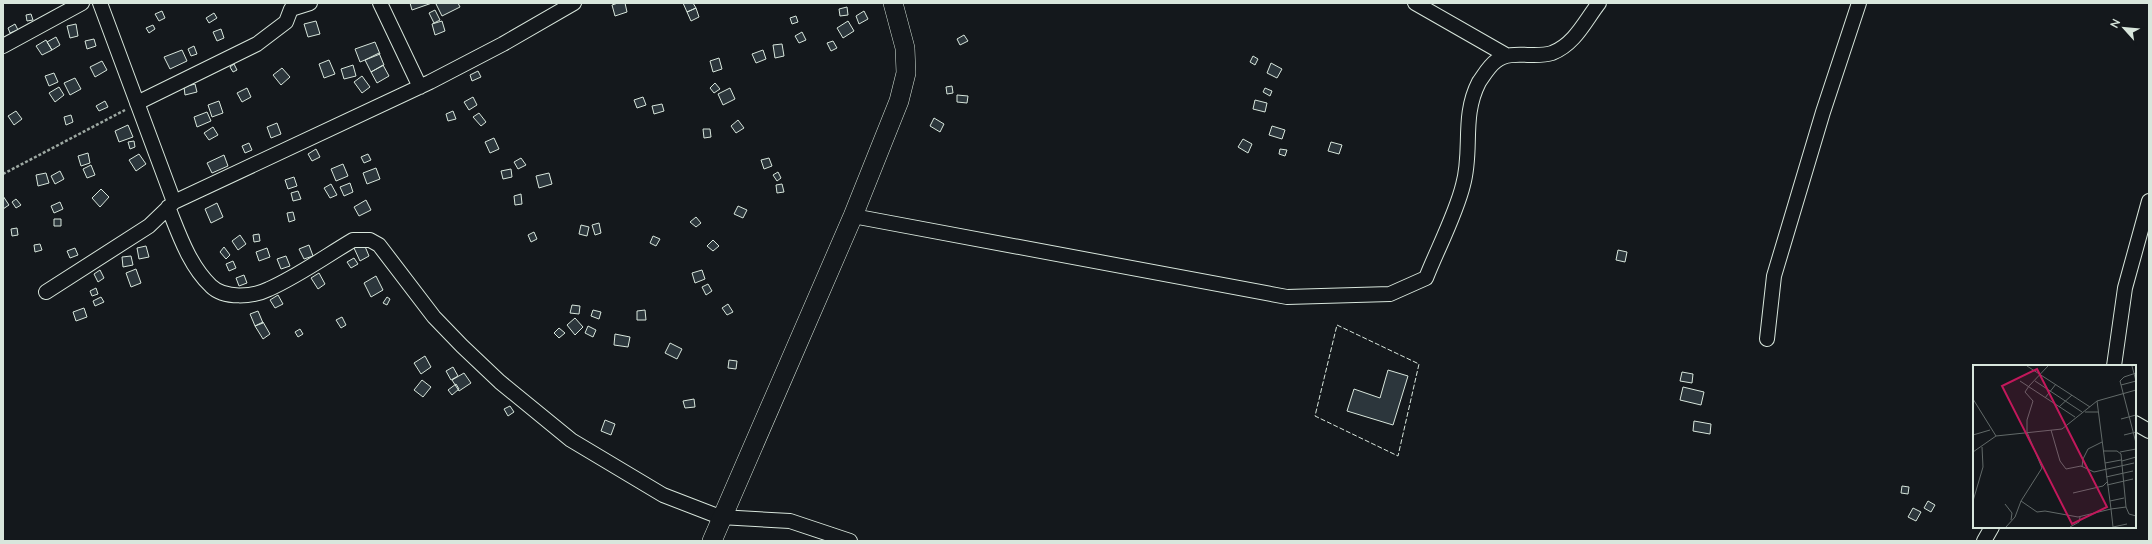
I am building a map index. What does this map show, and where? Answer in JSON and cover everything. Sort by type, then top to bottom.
[{"type":"main road","points":[[712,541],[720,517],[853,216],[899,101],[906,73],[905,48],[892,3]]},
{"type":"street","points":[[3,46],[82,3]]},
{"type":"street","points":[[100,3],[137,103],[186,253],[212,287],[223,293],[251,294],[268,290],[353,240],[370,240],[379,245],[434,317],[462,346],[570,440],[663,495],[720,517],[790,521],[850,541]]},
{"type":"street","points":[[137,103],[257,44],[286,22],[291,9],[310,3]]},
{"type":"street","points":[[380,3],[420,87]]},
{"type":"street","points":[[46,292],[149,226],[171,204],[420,87],[503,44],[574,3]]},
{"type":"street","points":[[1415,3],[1506,55]]},
{"type":"street","points":[[853,216],[1287,297],[1390,294],[1426,278],[1464,182],[1467,171],[1467,120],[1472,96],[1484,74],[1496,60],[1506,55],[1539,55],[1552,53],[1566,45],[1579,33],[1599,3]]},
{"type":"street","points":[[1767,339],[1774,276],[1823,112],[1859,3]]},
{"type":"street","points":[[2114,365],[2125,288],[2149,201]]},
{"type":"street","points":[[2136,424],[2149,431]]},
{"type":"street","points":[[1984,541],[1991,528]]},
{"type":"path","points":[[3,174],[137,103]]},
{"type":"building","points":[[410,3],[432,3],[412,10]]},
{"type":"building","points":[[458,3],[460,7],[442,16],[436,4]]},
{"type":"building","points":[[625,3],[627,12],[615,16],[612,5]]},
{"type":"building","points":[[683,3],[693,3],[696,8],[687,12]]},
{"type":"building","points":[[847,7],[848,15],[840,16],[839,9]]},
{"type":"building","points":[[696,8],[699,17],[691,21],[687,12]]},
{"type":"building","points":[[435,10],[440,20],[434,23],[429,13]]},
{"type":"building","points":[[162,11],[165,18],[159,21],[155,14]]},
{"type":"building","points":[[864,11],[868,19],[859,24],[856,16]]},
{"type":"building","points":[[214,13],[217,18],[209,23],[206,18]]},
{"type":"building","points":[[31,14],[33,20],[27,21],[26,15]]},
{"type":"building","points":[[796,16],[798,22],[792,24],[790,18]]},
{"type":"building","points":[[316,21],[320,34],[308,37],[304,24]]},
{"type":"building","points":[[442,21],[445,31],[435,35],[432,24]]},
{"type":"building","points":[[848,21],[854,31],[843,38],[837,28]]},
{"type":"building","points":[[15,24],[18,30],[10,33],[8,28]]},
{"type":"building","points":[[76,24],[78,36],[70,38],[67,26]]},
{"type":"building","points":[[153,25],[155,29],[149,33],[146,28]]},
{"type":"building","points":[[221,29],[224,38],[217,41],[213,32]]},
{"type":"building","points":[[802,32],[806,40],[799,43],[795,36]]},
{"type":"building","points":[[964,35],[968,41],[960,45],[957,39]]},
{"type":"building","points":[[56,37],[60,45],[52,50],[47,42]]},
{"type":"building","points":[[94,39],[96,46],[87,49],[85,41]]},
{"type":"building","points":[[46,40],[52,50],[42,55],[36,46]]},
{"type":"building","points":[[833,41],[837,48],[831,51],[827,43]]},
{"type":"building","points":[[375,42],[380,54],[360,62],[355,49]]},
{"type":"building","points":[[782,44],[784,56],[775,58],[773,45]]},
{"type":"building","points":[[194,46],[197,54],[191,56],[188,49]]},
{"type":"building","points":[[182,50],[187,61],[170,69],[164,57]]},
{"type":"building","points":[[763,50],[766,59],[756,63],[752,54]]},
{"type":"building","points":[[379,53],[384,65],[371,72],[365,60]]},
{"type":"building","points":[[1253,56],[1258,59],[1255,65],[1250,62]]},
{"type":"building","points":[[719,58],[722,69],[713,72],[710,61]]},
{"type":"building","points":[[329,60],[335,74],[324,78],[319,64]]},
{"type":"building","points":[[102,61],[107,70],[95,77],[90,67]]},
{"type":"building","points":[[1271,63],[1282,69],[1277,78],[1267,73]]},
{"type":"building","points":[[234,64],[237,70],[233,72],[230,67]]},
{"type":"building","points":[[353,65],[356,76],[344,79],[341,69]]},
{"type":"building","points":[[383,65],[389,76],[377,83],[371,72]]},
{"type":"building","points":[[282,68],[290,77],[281,85],[273,75]]},
{"type":"building","points":[[478,71],[481,77],[472,81],[470,75]]},
{"type":"building","points":[[54,73],[58,82],[49,86],[45,76]]},
{"type":"building","points":[[362,76],[370,87],[362,93],[354,82]]},
{"type":"building","points":[[75,78],[81,89],[70,95],[64,83]]},
{"type":"building","points":[[715,83],[720,89],[714,93],[710,88]]},
{"type":"building","points":[[195,84],[197,92],[185,95],[184,87]]},
{"type":"building","points":[[952,86],[953,93],[947,94],[946,87]]},
{"type":"building","points":[[59,87],[64,95],[55,102],[49,93]]},
{"type":"building","points":[[247,88],[251,97],[242,102],[237,93]]},
{"type":"building","points":[[730,88],[735,99],[723,105],[718,94]]},
{"type":"building","points":[[1265,88],[1272,91],[1270,96],[1263,92]]},
{"type":"building","points":[[957,95],[968,96],[967,103],[957,102]]},
{"type":"building","points":[[473,97],[477,105],[469,110],[464,102]]},
{"type":"building","points":[[643,97],[646,105],[637,108],[634,100]]},
{"type":"building","points":[[1255,100],[1267,103],[1265,112],[1253,109]]},
{"type":"building","points":[[105,101],[108,107],[99,111],[96,106]]},
{"type":"building","points":[[219,101],[223,113],[212,117],[208,105]]},
{"type":"building","points":[[662,104],[664,111],[654,114],[652,106]]},
{"type":"building","points":[[16,111],[22,119],[14,125],[8,116]]},
{"type":"building","points":[[453,111],[456,119],[448,121],[446,114]]},
{"type":"building","points":[[207,112],[211,121],[197,127],[194,117]]},
{"type":"building","points":[[479,113],[486,122],[481,126],[473,117]]},
{"type":"building","points":[[71,115],[73,122],[66,125],[64,117]]},
{"type":"building","points":[[934,118],[944,124],[940,132],[930,126]]},
{"type":"building","points":[[738,120],[744,128],[736,133],[731,126]]},
{"type":"building","points":[[277,123],[281,134],[271,138],[267,127]]},
{"type":"building","points":[[128,125],[133,137],[119,142],[115,131]]},
{"type":"building","points":[[1272,126],[1285,130],[1282,139],[1269,135]]},
{"type":"building","points":[[213,127],[218,135],[209,140],[204,133]]},
{"type":"building","points":[[703,129],[710,129],[711,137],[704,138]]},
{"type":"building","points":[[494,138],[499,149],[490,153],[485,142]]},
{"type":"building","points":[[1243,139],[1252,144],[1248,153],[1238,147]]},
{"type":"building","points":[[134,141],[135,147],[130,149],[128,142]]},
{"type":"building","points":[[1331,142],[1342,145],[1339,154],[1328,151]]},
{"type":"building","points":[[249,143],[252,150],[245,153],[242,146]]},
{"type":"building","points":[[316,149],[320,157],[312,161],[308,154]]},
{"type":"building","points":[[1280,149],[1287,150],[1285,156],[1279,154]]},
{"type":"building","points":[[88,153],[90,163],[81,166],[78,156]]},
{"type":"building","points":[[139,154],[146,164],[136,171],[129,160]]},
{"type":"building","points":[[368,154],[371,160],[364,163],[361,157]]},
{"type":"building","points":[[224,155],[228,166],[212,173],[207,163]]},
{"type":"building","points":[[521,158],[526,165],[518,169],[514,162]]},
{"type":"building","points":[[769,158],[772,166],[764,169],[761,160]]},
{"type":"building","points":[[343,164],[348,176],[336,181],[331,169]]},
{"type":"building","points":[[91,165],[95,175],[87,178],[83,169]]},
{"type":"building","points":[[376,168],[380,179],[367,184],[363,173]]},
{"type":"building","points":[[511,169],[512,177],[503,179],[501,171]]},
{"type":"building","points":[[60,171],[64,179],[55,184],[51,176]]},
{"type":"building","points":[[778,172],[781,178],[777,181],[773,175]]},
{"type":"building","points":[[46,173],[49,183],[38,186],[36,175]]},
{"type":"building","points":[[549,173],[552,184],[539,188],[536,176]]},
{"type":"building","points":[[294,177],[297,186],[288,189],[285,180]]},
{"type":"building","points":[[350,183],[353,192],[344,196],[340,187]]},
{"type":"building","points":[[331,184],[337,195],[330,198],[324,188]]},
{"type":"building","points":[[782,184],[784,192],[777,193],[776,185]]},
{"type":"building","points":[[101,189],[109,197],[100,207],[92,198]]},
{"type":"building","points":[[298,191],[301,199],[293,201],[291,193]]},
{"type":"building","points":[[521,194],[522,204],[515,205],[514,196]]},
{"type":"building","points":[[3,196],[9,205],[3,209]]},
{"type":"building","points":[[16,199],[21,205],[16,208],[12,202]]},
{"type":"building","points":[[366,200],[371,210],[359,216],[354,207]]},
{"type":"building","points":[[60,202],[63,209],[54,213],[51,206]]},
{"type":"building","points":[[217,203],[223,217],[211,223],[205,209]]},
{"type":"building","points":[[738,206],[747,210],[743,218],[734,214]]},
{"type":"building","points":[[293,212],[295,220],[289,222],[287,213]]},
{"type":"building","points":[[696,217],[701,223],[696,227],[690,222]]},
{"type":"building","points":[[54,219],[61,219],[61,226],[54,226]]},
{"type":"building","points":[[599,223],[601,233],[595,235],[592,225]]},
{"type":"building","points":[[581,225],[589,227],[587,236],[579,234]]},
{"type":"building","points":[[17,228],[18,235],[12,236],[11,229]]},
{"type":"building","points":[[534,232],[537,239],[531,242],[528,235]]},
{"type":"building","points":[[259,234],[260,241],[254,242],[253,235]]},
{"type":"building","points":[[240,235],[246,244],[238,250],[232,241]]},
{"type":"building","points":[[653,236],[660,239],[656,246],[650,243]]},
{"type":"building","points":[[713,240],[719,246],[713,251],[707,246]]},
{"type":"building","points":[[40,244],[42,250],[35,252],[34,245]]},
{"type":"building","points":[[364,244],[369,256],[360,261],[354,248]]},
{"type":"building","points":[[309,245],[313,256],[304,259],[299,249]]},
{"type":"building","points":[[146,246],[149,257],[139,259],[137,248]]},
{"type":"building","points":[[224,247],[230,255],[226,259],[220,252]]},
{"type":"building","points":[[75,248],[78,255],[70,258],[67,251]]},
{"type":"building","points":[[267,248],[270,257],[259,261],[256,252]]},
{"type":"building","points":[[1618,250],[1627,252],[1625,262],[1616,260]]},
{"type":"building","points":[[131,256],[133,265],[123,267],[122,257]]},
{"type":"building","points":[[286,256],[290,266],[281,269],[277,259]]},
{"type":"building","points":[[354,258],[358,264],[351,268],[347,262]]},
{"type":"building","points":[[233,261],[236,268],[229,271],[226,264]]},
{"type":"building","points":[[136,269],[141,283],[131,287],[126,273]]},
{"type":"building","points":[[100,270],[104,278],[98,282],[94,274]]},
{"type":"building","points":[[702,270],[705,279],[695,283],[692,273]]},
{"type":"building","points":[[319,273],[325,284],[318,289],[311,278]]},
{"type":"building","points":[[244,275],[247,283],[239,286],[236,278]]},
{"type":"building","points":[[376,276],[383,290],[371,297],[364,283]]},
{"type":"building","points":[[708,284],[712,291],[706,295],[702,287]]},
{"type":"building","points":[[96,288],[98,294],[92,296],[90,291]]},
{"type":"building","points":[[278,295],[283,304],[275,308],[270,300]]},
{"type":"building","points":[[101,297],[104,302],[95,306],[93,301]]},
{"type":"building","points":[[387,297],[390,299],[387,305],[383,303]]},
{"type":"building","points":[[728,304],[733,312],[727,315],[722,308]]},
{"type":"building","points":[[572,305],[580,306],[579,314],[570,313]]},
{"type":"building","points":[[84,308],[87,317],[76,321],[73,312]]},
{"type":"building","points":[[593,310],[601,312],[599,319],[591,316]]},
{"type":"building","points":[[645,310],[646,320],[637,320],[637,311]]},
{"type":"building","points":[[258,311],[263,323],[255,326],[250,314]]},
{"type":"building","points":[[342,317],[346,325],[341,328],[336,320]]},
{"type":"building","points":[[575,318],[583,327],[575,335],[567,325]]},
{"type":"building","points":[[263,322],[270,334],[263,339],[255,326]]},
{"type":"building","points":[[588,326],[596,330],[593,337],[585,333]]},
{"type":"building","points":[[559,328],[565,333],[559,338],[554,333]]},
{"type":"building","points":[[300,329],[303,334],[298,337],[295,332]]},
{"type":"building","points":[[615,334],[630,337],[628,347],[614,345]]},
{"type":"building","points":[[670,343],[682,349],[677,359],[665,353]]},
{"type":"building","points":[[425,356],[431,367],[421,374],[414,363]]},
{"type":"building","points":[[729,360],[737,361],[736,369],[728,368]]},
{"type":"building","points":[[453,367],[458,376],[451,380],[446,371]]},
{"type":"building","points":[[1388,370],[1408,376],[1393,425],[1347,411],[1354,389],[1380,398]]},
{"type":"building","points":[[1682,372],[1693,374],[1692,383],[1680,381]]},
{"type":"building","points":[[464,373],[471,383],[459,391],[452,380]]},
{"type":"building","points":[[422,380],[431,387],[423,397],[414,390]]},
{"type":"building","points":[[456,384],[459,389],[452,395],[448,390]]},
{"type":"building","points":[[1683,387],[1704,392],[1701,405],[1680,400]]},
{"type":"building","points":[[694,399],[695,407],[685,408],[683,401]]},
{"type":"building","points":[[510,406],[514,412],[508,416],[504,409]]},
{"type":"building","points":[[605,420],[615,424],[611,435],[601,431]]},
{"type":"building","points":[[1694,421],[1711,424],[1710,434],[1693,431]]},
{"type":"building","points":[[1902,486],[1909,487],[1908,494],[1901,493]]},
{"type":"building","points":[[1928,501],[1935,505],[1931,512],[1924,508]]},
{"type":"building","points":[[1913,508],[1921,512],[1916,521],[1908,517]]},
{"type":"fence","points":[[1337,325],[1419,364],[1398,456],[1315,416],[1337,325]]}]
